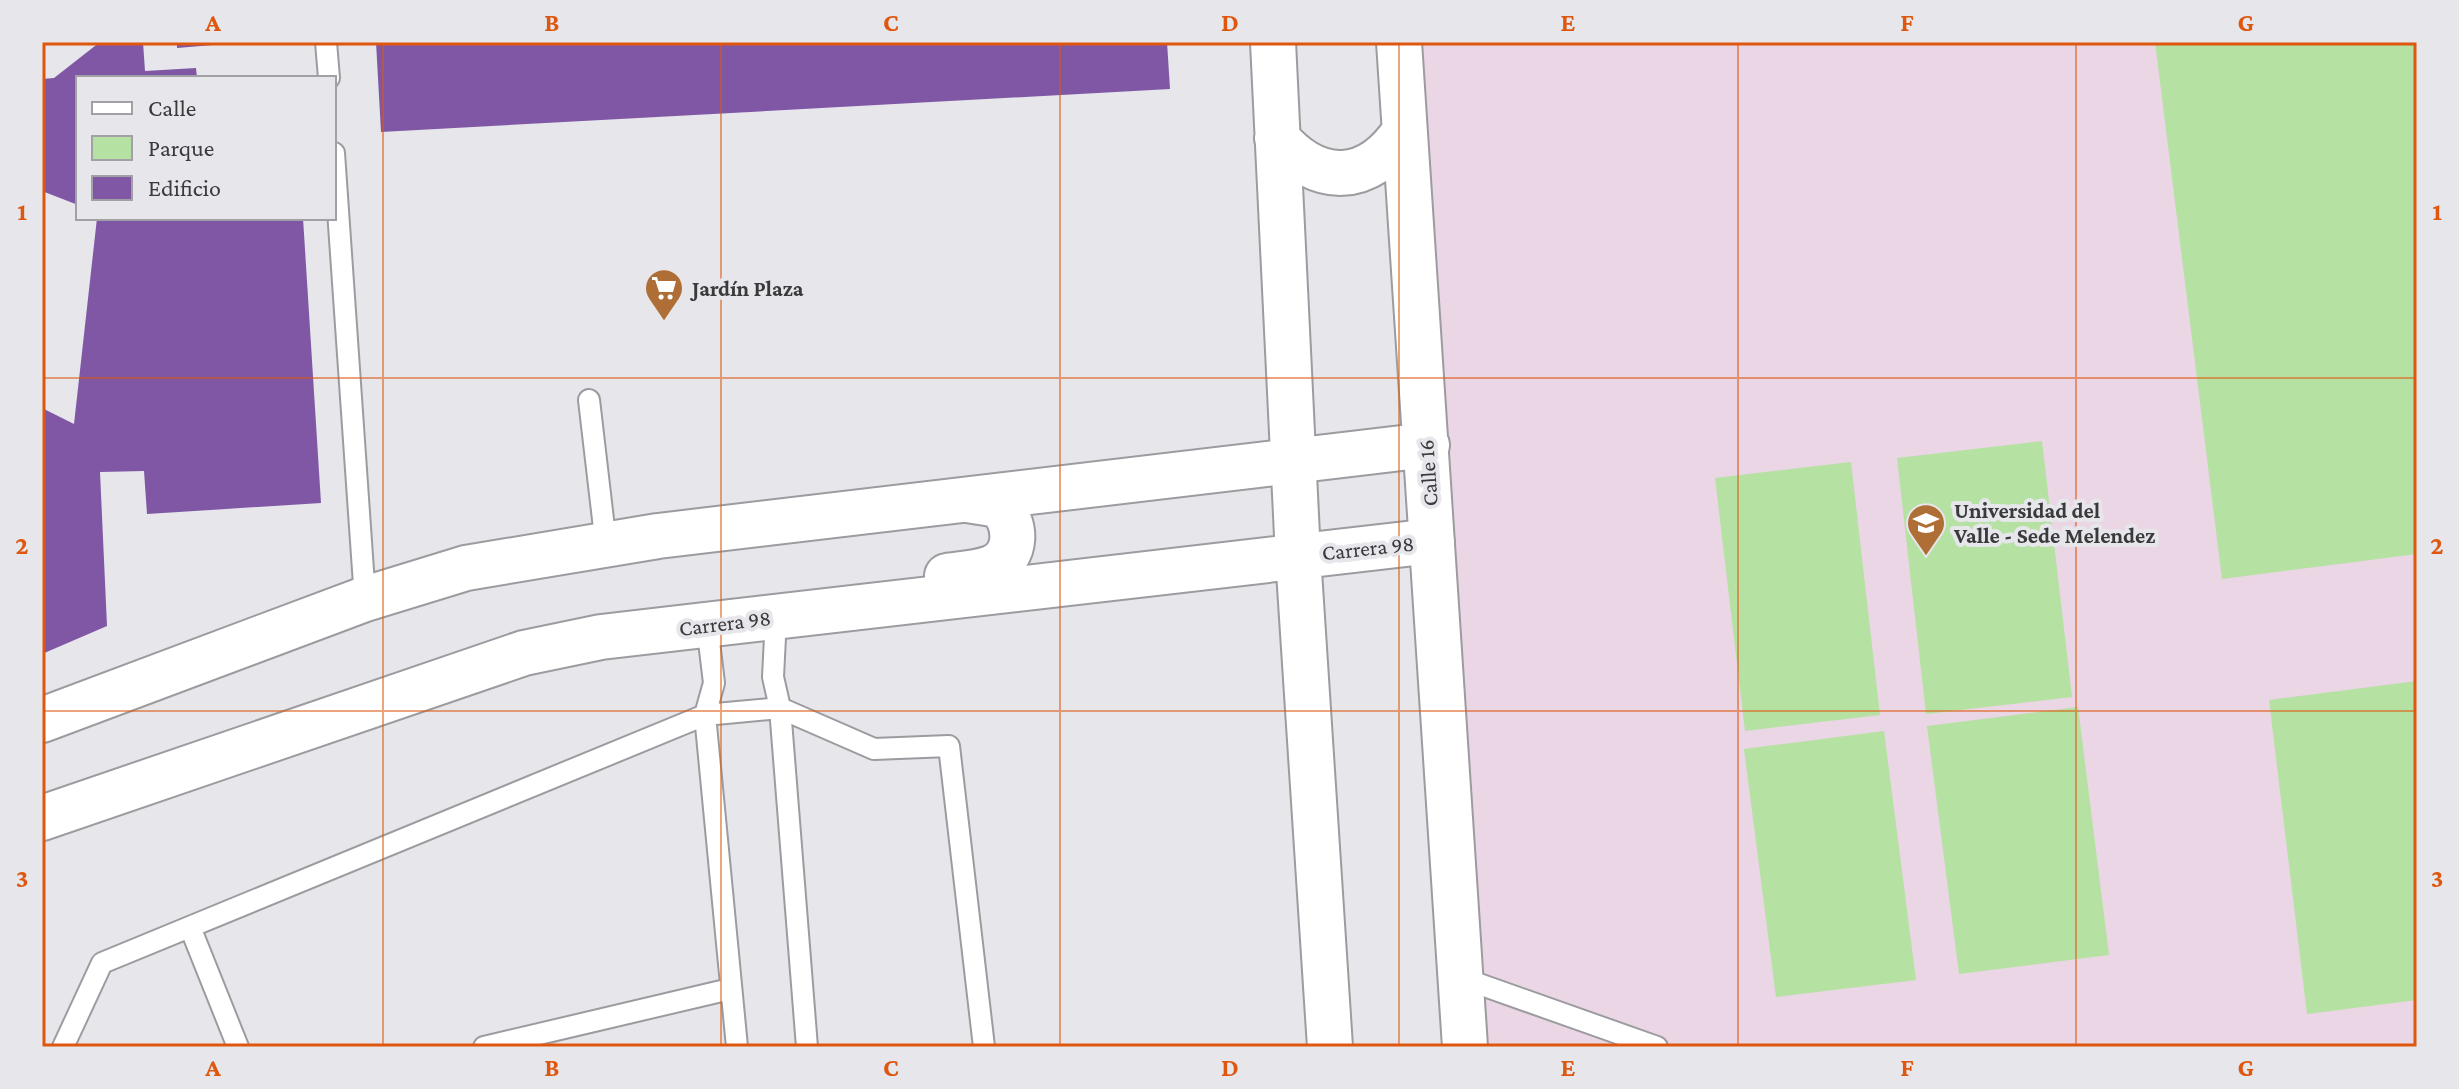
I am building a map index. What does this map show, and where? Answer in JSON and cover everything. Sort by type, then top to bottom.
[{"type":"street","points":[[1273,42],[1298,556],[1330,1047]]},
{"type":"street","name":"Calle 16","points":[[1399,42],[1469,1046]]},
{"type":"street","points":[[1277,138],[1292,155],[1312,168],[1334,173],[1356,171],[1376,164],[1392,150],[1404,132]]},
{"type":"street","points":[[42,720],[365,599],[466,568],[658,536],[1427,445]]},
{"type":"street","points":[[883,604],[899,583],[993,568],[1006,557],[1013,539],[1011,522],[1006,513],[999,505],[967,500]]},
{"type":"street","name":"Carrera 98","points":[[42,818],[524,653],[601,637],[1432,541]]},
{"type":"lane","points":[[326,42],[329,76]]},
{"type":"lane","points":[[336,182],[365,599]]},
{"type":"lane","points":[[589,400],[606,545]]},
{"type":"lane","points":[[776,617],[773,677],[780,708],[807,1047]]},
{"type":"lane","points":[[707,625],[714,683],[705,715],[737,1047]]},
{"type":"lane","points":[[63,1047],[102,963],[705,715],[780,708],[874,749],[949,746],[984,1047]]},
{"type":"lane","points":[[190,927],[238,1047]]},
{"type":"lane","points":[[1462,978],[1657,1047]]},
{"type":"lane","points":[[484,1047],[730,989]]},
{"type":"shaded area","name":"Universidad del Valle - Sede Melendez","points":[[1399,42],[2417,42],[2417,1047],[1465,1047]]},
{"type":"green space","points":[[2155,42],[2417,42],[2417,554],[2222,579]]},
{"type":"green space","points":[[2042,441],[2072,697],[1926,714],[1897,458]]},
{"type":"green space","points":[[1851,462],[1880,715],[1745,731],[1715,478]]},
{"type":"green space","points":[[2417,681],[2417,1000],[2307,1014],[2269,700]]},
{"type":"green space","points":[[2078,707],[2109,955],[1959,974],[1927,726]]},
{"type":"green space","points":[[1884,731],[1916,980],[1776,997],[1744,749]]},
{"type":"building","points":[[100,42],[143,42],[145,71],[196,68],[197,76],[76,76],[76,204],[42,191],[42,79],[54,78]]},
{"type":"building","points":[[177,42],[224,42],[225,44],[177,48]]},
{"type":"building","points":[[376,42],[1167,42],[1170,89],[381,132]]},
{"type":"building","points":[[97,220],[303,220],[321,503],[147,514],[144,471],[100,472],[107,626],[42,654],[42,408],[74,424]]},
{"type":"place","name":"Jardín Plaza","points":[[664,322]]},
{"type":"place","name":"Universidad del Valle - Sede Melendez","points":[[1926,557]]}]
